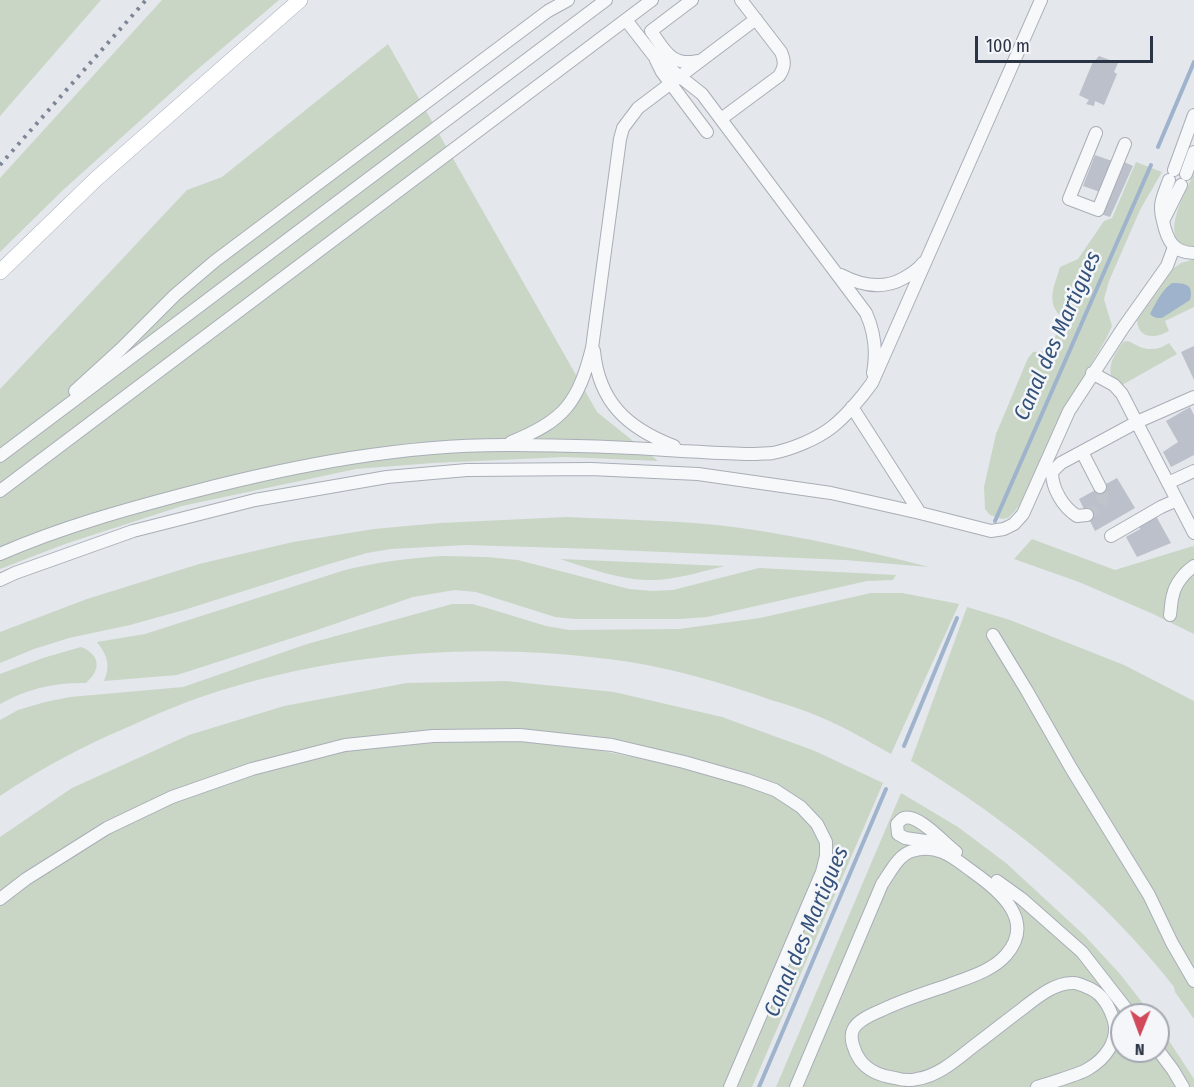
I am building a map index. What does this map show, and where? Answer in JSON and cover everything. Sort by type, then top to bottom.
[{"type":"main road","points":[[0,272],[96,179],[300,0]]},
{"type":"lane","points":[[30,433],[121,350],[193,278],[548,11],[568,0]]},
{"type":"lane","points":[[0,456],[606,0]]},
{"type":"lane","points":[[0,491],[652,0]]},
{"type":"lane","points":[[692,0],[651,31],[668,55],[676,61],[684,63],[700,61]]},
{"type":"lane","points":[[721,118],[779,76],[783,69],[784,60],[781,52],[741,0]]},
{"type":"lane","points":[[0,554],[130,508],[276,472],[388,453],[446,447],[505,445],[609,446],[741,454],[772,453],[805,442],[832,427],[862,397],[872,383],[1041,0]]},
{"type":"lane","points":[[505,445],[551,423],[572,401],[586,369],[593,340],[623,128],[638,108],[756,19]]},
{"type":"lane","points":[[626,20],[675,80],[707,132]]},
{"type":"lane","points":[[675,80],[702,94],[866,313],[873,328],[875,343],[872,383]]},
{"type":"lane","points":[[1177,177],[1194,115]]},
{"type":"lane","points":[[1096,134],[1069,199],[1098,210],[1125,144]]},
{"type":"lane","points":[[1194,152],[1160,204],[1166,235],[1174,247],[1184,252],[1194,253]]},
{"type":"lane","points":[[0,580],[133,531],[255,500],[387,477],[467,470],[591,469],[698,474],[831,493],[991,531],[1004,529],[1014,524],[1023,514],[1069,411],[1092,373],[1167,266],[1174,247]]},
{"type":"lane","points":[[837,273],[865,285],[880,286],[896,283],[920,267],[930,252]]},
{"type":"lane","points":[[593,340],[595,359],[605,392],[624,417],[639,430],[655,439],[686,451]]},
{"type":"lane","points":[[1092,373],[1114,386],[1122,394],[1194,533]]},
{"type":"lane","points":[[1087,515],[1077,516],[1064,506],[1052,479],[1052,472],[1061,463],[1137,422],[1194,396]]},
{"type":"lane","points":[[852,407],[920,513]]},
{"type":"lane","points":[[1082,452],[1100,487]]},
{"type":"lane","points":[[1168,483],[1194,471]]},
{"type":"lane","points":[[1112,536],[1153,511],[1177,500]]},
{"type":"lane","points":[[1170,615],[1173,593],[1189,569],[1194,566]]},
{"type":"lane","points":[[993,635],[1149,895],[1172,943],[1194,981]]},
{"type":"lane","points":[[0,899],[26,879],[107,828],[172,797],[252,769],[345,745],[433,736],[520,735],[612,745],[684,762],[776,790],[801,807],[817,824],[826,842],[826,856],[822,872],[730,1087]]},
{"type":"lane","points":[[945,844],[1022,900],[1082,952],[1122,1003]]},
{"type":"lane","points":[[796,1087],[882,884],[905,855],[913,850],[929,849],[946,852],[989,883],[1005,898],[1016,922],[1016,939],[1012,948],[993,966],[897,1003],[860,1022],[851,1035],[857,1056],[873,1071],[885,1077],[903,1080],[929,1076],[952,1063],[1035,998],[1053,987],[1074,983],[1089,988],[1100,995],[1112,1013],[1116,1028],[1113,1042],[1102,1059],[1087,1070],[1037,1087]]},
{"type":"lane","points":[[1168,1063],[1183,1087]]},
{"type":"green space","points":[[0,0],[101,0],[0,116]]},
{"type":"green space","points":[[162,0],[279,0],[192,74],[62,191],[0,252],[0,178]]},
{"type":"green space","points":[[388,44],[597,412],[658,461],[565,457],[356,469],[182,506],[65,544],[0,569],[0,389],[187,190],[222,177]]},
{"type":"green space","points":[[1136,162],[1162,172],[1140,210],[1109,281],[1104,299],[1112,326],[1061,414],[1021,503],[1008,518],[1002,519],[990,515],[985,509],[984,487],[996,434],[1028,358],[1033,352],[1049,351],[1063,319],[1054,307],[1052,294],[1060,267],[1078,259],[1104,221],[1112,218]]},
{"type":"green space","points":[[1194,173],[1194,247],[1182,244],[1176,237],[1174,228],[1180,204]]},
{"type":"green space","points":[[1194,259],[1194,307],[1165,321],[1169,331],[1153,336],[1144,334],[1140,331],[1137,320],[1174,268]]},
{"type":"green space","points":[[1127,341],[1148,349],[1159,348],[1169,343],[1177,354],[1122,385],[1111,376],[1111,366],[1123,342]]},
{"type":"green space","points":[[567,517],[676,522],[741,528],[835,545],[929,567],[845,560],[594,549],[466,545],[391,549],[329,564],[130,625],[69,638],[0,663],[0,632],[87,599],[199,564],[293,542],[374,529],[440,523]]},
{"type":"green space","points":[[1032,539],[1115,570],[1193,546],[1194,634],[1079,582],[1014,559]]},
{"type":"green space","points":[[443,556],[518,560],[629,589],[652,591],[673,590],[759,568],[896,575],[893,580],[867,581],[707,617],[680,619],[555,617],[476,592],[455,590],[413,597],[177,675],[104,681],[107,660],[97,642],[145,634],[345,570],[394,561]]},
{"type":"green space","points":[[560,559],[725,566],[676,578],[646,580],[613,575]]},
{"type":"green space","points":[[871,593],[902,593],[959,604],[891,754],[808,712],[719,683],[666,669],[630,662],[530,652],[428,653],[378,657],[328,665],[278,675],[203,696],[95,742],[46,767],[0,796],[0,720],[18,710],[70,697],[183,687],[307,644],[452,604],[472,604],[546,626],[569,630],[679,629],[760,618]]},
{"type":"green space","points":[[967,607],[1010,620],[1124,665],[1194,701],[1194,1019],[1175,992],[1174,987],[1146,953],[1086,891],[1053,862],[984,809],[911,761]]},
{"type":"green space","points":[[81,647],[92,654],[97,663],[94,673],[86,683],[42,688],[20,694],[0,704],[0,674]]},
{"type":"green space","points":[[506,681],[614,692],[722,717],[815,751],[883,783],[752,1087],[736,1087],[816,898],[826,832],[811,808],[783,788],[612,742],[385,736],[311,747],[171,794],[0,895],[0,837],[72,788],[189,735],[284,706],[407,683]]},
{"type":"green space","points":[[489,739],[578,746],[702,771],[757,787],[793,805],[815,827],[823,848],[819,867],[726,1087],[0,1087],[0,905],[88,845],[163,806],[229,781],[329,753],[398,743]]},
{"type":"green space","points":[[901,793],[958,827],[1006,863],[1084,935],[1143,1003],[1110,1003],[1110,1063],[1170,1063],[1170,1042],[1194,1079],[1194,1087],[776,1087]]},
{"type":"water","points":[[1172,283],[1187,286],[1191,291],[1190,300],[1162,318],[1154,317],[1150,314],[1162,293]]},
{"type":"building","points":[[1099,56],[1118,63],[1114,72],[1117,74],[1104,105],[1095,101],[1094,106],[1086,104],[1089,100],[1079,95],[1092,64]]},
{"type":"building","points":[[1095,155],[1112,161],[1100,192],[1083,186]]},
{"type":"building","points":[[1124,162],[1133,166],[1110,217],[1101,214]]},
{"type":"building","points":[[1194,346],[1194,380],[1181,352]]},
{"type":"building","points":[[1190,407],[1194,415],[1194,455],[1171,467],[1163,452],[1178,442],[1166,421]]},
{"type":"building","points":[[1117,478],[1135,508],[1095,531],[1079,499]]},
{"type":"building","points":[[1156,516],[1171,543],[1137,557],[1126,537],[1140,529],[1139,525]]},
{"type":"waterway","name":"Canal des Martigues","points":[[1158,147],[1194,62]]},
{"type":"waterway","name":"Canal des Martigues","points":[[995,521],[1151,165]]},
{"type":"waterway","name":"Canal des Martigues","points":[[904,746],[957,618]]},
{"type":"waterway","name":"Canal des Martigues","points":[[759,1087],[886,789]]},
{"type":"tunnel","points":[[1087,515],[1103,501],[1100,487]]},
{"type":"railway","points":[[0,165],[146,0]]}]
